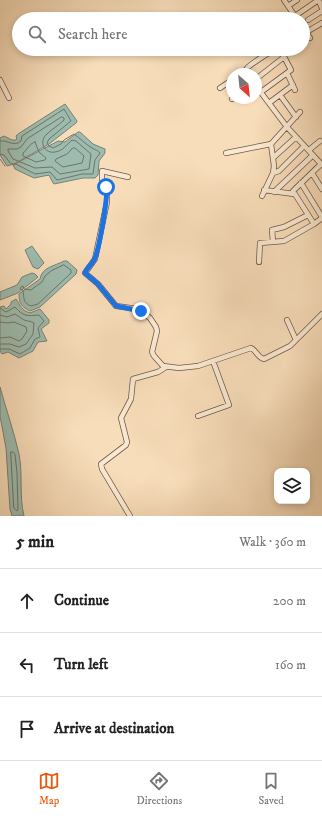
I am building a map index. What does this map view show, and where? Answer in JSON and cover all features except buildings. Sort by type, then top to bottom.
[{"type":"street","points":[[284,0],[292,12]]},
{"type":"street","points":[[288,6],[297,0]]},
{"type":"street","points":[[301,12],[317,1],[319,1],[322,8]]},
{"type":"street","points":[[310,19],[322,11]]},
{"type":"street","points":[[310,28],[322,23]]},
{"type":"street","points":[[248,68],[263,56]]},
{"type":"street","points":[[262,74],[284,57],[291,70],[262,91]]},
{"type":"street","points":[[287,73],[295,90]]},
{"type":"street","points":[[0,80],[10,98]]},
{"type":"street","points":[[220,88],[226,84]]},
{"type":"street","points":[[269,103],[293,85]]},
{"type":"street","points":[[262,94],[287,127],[321,162],[312,173],[292,191],[314,224]]},
{"type":"street","points":[[280,95],[296,117]]},
{"type":"street","points":[[226,153],[271,144],[300,112]]},
{"type":"street","points":[[274,157],[296,137]]},
{"type":"street","points":[[308,150],[320,141]]},
{"type":"street","points":[[262,196],[273,173],[274,157],[271,144]]},
{"type":"street","points":[[273,173],[278,171],[304,146]]},
{"type":"street","points":[[274,192],[313,155]]},
{"type":"street","points":[[128,177],[102,171],[102,182],[107,190],[107,202],[95,259],[85,273],[98,284],[116,306],[138,309],[150,318],[157,331],[152,352],[163,366],[188,367],[213,361],[237,351],[251,348],[264,359],[290,346],[322,314]]},
{"type":"street","points":[[312,173],[322,189]]},
{"type":"street","points":[[259,262],[260,243],[284,241],[314,224],[322,217],[301,183]]},
{"type":"street","points":[[264,190],[294,194]]},
{"type":"street","points":[[273,242],[272,230],[284,227],[308,215]]},
{"type":"street","points":[[287,320],[296,340]]},
{"type":"street","points":[[198,416],[229,405],[213,361]]},
{"type":"street","points":[[130,516],[102,469],[101,464],[126,445],[127,442],[121,418],[131,399],[134,379],[158,372],[166,367]]},
{"type":"water","points":[[65,104],[77,121],[76,123],[49,144],[14,164],[7,166],[0,155],[0,138],[4,136],[12,140],[16,140],[16,136],[18,134]]},
{"type":"water","points":[[80,132],[93,144],[105,149],[105,153],[99,161],[98,175],[95,178],[83,178],[54,184],[49,175],[34,178],[15,169],[13,165],[58,141],[65,142]]},
{"type":"water","points":[[32,246],[44,263],[38,269],[33,267],[25,250]]},
{"type":"water","points":[[67,261],[77,270],[76,274],[40,307],[30,311],[23,306],[20,303],[19,294],[40,279],[41,275],[46,269]]},
{"type":"water","points":[[32,273],[38,277],[18,293],[0,300],[0,292],[17,285],[22,277]]},
{"type":"water","points":[[16,299],[25,311],[30,313],[40,309],[49,320],[49,323],[41,329],[47,341],[38,342],[33,351],[19,358],[8,352],[2,354],[0,351],[0,307],[4,306],[6,309],[11,302]]},
{"type":"water","points":[[0,387],[19,454],[24,516],[12,516],[10,509],[6,448],[0,416]]},
{"type":"waterway","points":[[0,159],[5,166]]},
{"type":"route","points":[[106,187],[107,202],[95,259],[85,273],[98,284],[116,306],[138,309],[141,311]]}]
